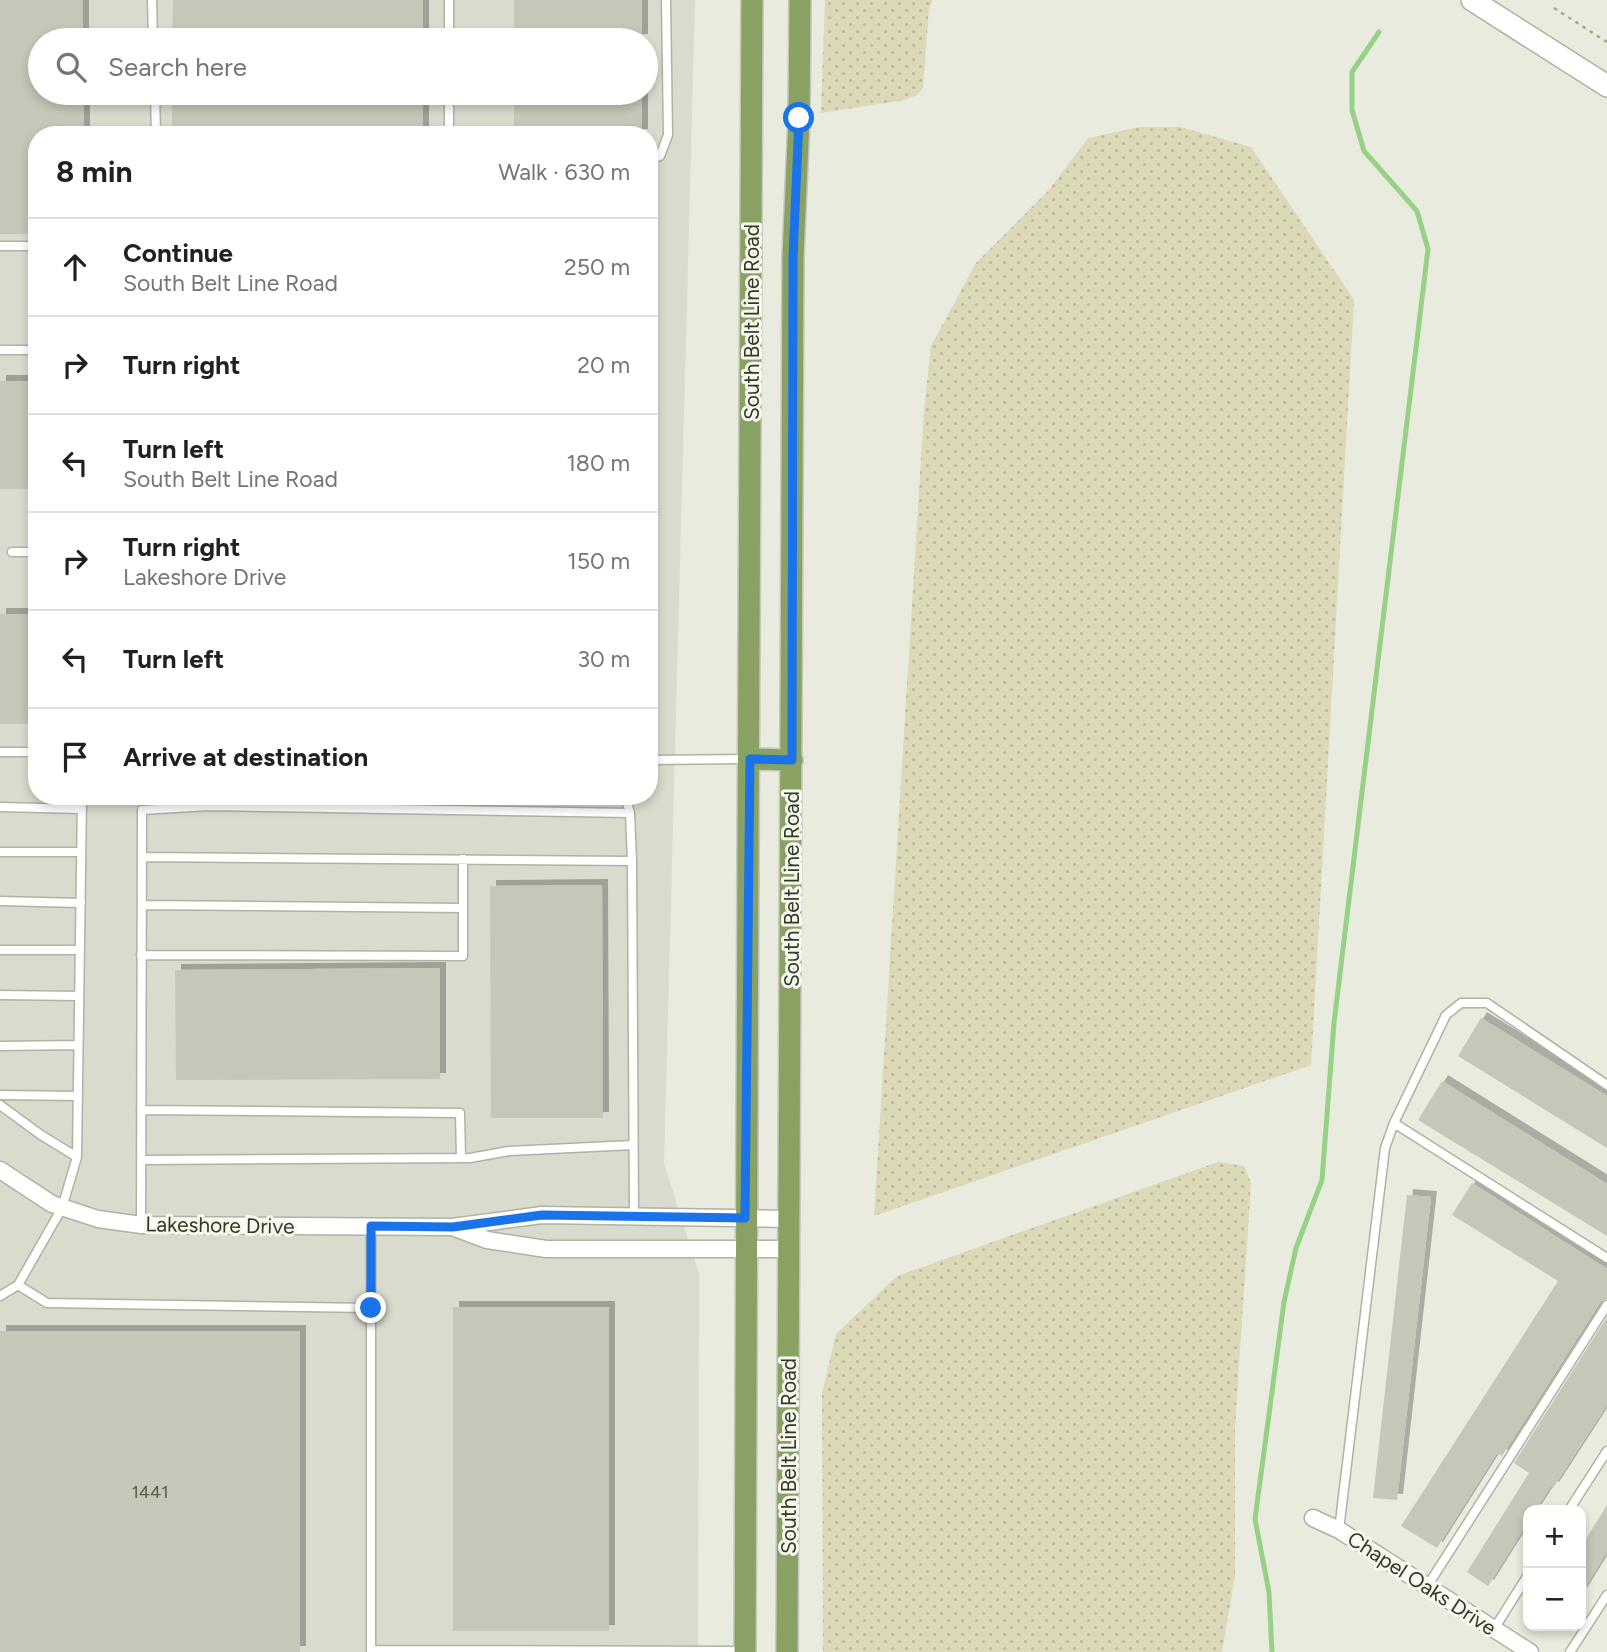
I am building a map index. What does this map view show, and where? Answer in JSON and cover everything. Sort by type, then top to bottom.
[{"type":"main road","name":"South Belt Line Road","points":[[745,1651],[752,0]]},
{"type":"main road","name":"South Belt Line Road","points":[[787,1652],[793,257],[799,118],[800,0]]},
{"type":"main road","points":[[750,759],[792,760]]},
{"type":"street","points":[[1472,0],[1607,86]]},
{"type":"street","name":"Lakeshore Drive","points":[[0,1170],[52,1205],[98,1219],[141,1225],[453,1227],[542,1215],[790,1219]]},
{"type":"street","name":"Lakeshore Drive","points":[[453,1227],[487,1240],[546,1249],[790,1249]]},
{"type":"street","name":"Chapel Oaks Drive","points":[[1313,1518],[1339,1530],[1530,1652]]},
{"type":"lane","points":[[152,0],[153,28]]},
{"type":"lane","points":[[449,0],[449,28]]},
{"type":"lane","points":[[658,157],[668,135],[666,0]]},
{"type":"lane","points":[[155,105],[156,126]]},
{"type":"lane","points":[[449,105],[449,126]]},
{"type":"lane","points":[[0,246],[28,246]]},
{"type":"lane","points":[[0,350],[28,350]]},
{"type":"lane","points":[[12,552],[28,552]]},
{"type":"lane","points":[[0,752],[28,752]]},
{"type":"lane","points":[[658,760],[750,759]]},
{"type":"lane","points":[[628,805],[632,861],[634,1216]]},
{"type":"lane","points":[[141,1225],[142,810],[208,806],[630,813]]},
{"type":"lane","points":[[0,807],[82,808],[77,1157],[62,1208],[18,1284],[0,1296]]},
{"type":"lane","points":[[0,852],[81,852]]},
{"type":"lane","points":[[142,857],[632,861]]},
{"type":"lane","points":[[141,956],[463,956],[463,859]]},
{"type":"lane","points":[[0,901],[80,903]]},
{"type":"lane","points":[[142,905],[463,908]]},
{"type":"lane","points":[[0,950],[80,950]]},
{"type":"lane","points":[[0,995],[79,996]]},
{"type":"lane","points":[[1339,1530],[1385,1148],[1394,1123],[1446,1016],[1461,1003],[1487,1003],[1607,1084]]},
{"type":"lane","points":[[0,1046],[78,1045]]},
{"type":"lane","points":[[0,1095],[78,1096]]},
{"type":"lane","points":[[0,1105],[77,1157]]},
{"type":"lane","points":[[141,1110],[460,1113],[461,1158]]},
{"type":"lane","points":[[1394,1123],[1607,1258]]},
{"type":"lane","points":[[141,1160],[461,1158],[532,1149],[633,1145]]},
{"type":"lane","points":[[371,1226],[371,1651],[745,1651]]},
{"type":"lane","points":[[18,1284],[47,1303],[371,1308]]},
{"type":"lane","points":[[1428,1585],[1607,1305]]},
{"type":"lane","points":[[1572,1505],[1607,1451]]},
{"type":"lane","points":[[1494,1629],[1523,1583]]},
{"type":"lane","points":[[1570,1652],[1603,1608],[1607,1595]]},
{"type":"path","points":[[1554,8],[1607,42]]},
{"type":"shaded area","points":[[0,0],[695,0],[664,1163],[699,1274],[698,1652],[0,1652]]},
{"type":"shaded area","points":[[825,0],[933,0],[929,8],[923,88],[917,95],[905,100],[821,113]]},
{"type":"shaded area","points":[[1139,127],[1181,127],[1251,147],[1354,300],[1311,1065],[874,1216],[924,411],[931,346],[976,263],[1048,191],[1088,138]]},
{"type":"shaded area","points":[[1218,1162],[1244,1166],[1251,1183],[1235,1427],[1235,1576],[1222,1652],[823,1652],[822,1393],[836,1334],[897,1276]]},
{"type":"building","points":[[0,0],[83,0],[83,28],[28,28],[28,105],[84,105],[84,126],[28,126],[28,234],[0,234]]},
{"type":"building","points":[[173,0],[423,0],[423,28],[172,28]]},
{"type":"building","points":[[514,0],[642,0],[642,28],[514,28]]},
{"type":"building","points":[[172,105],[423,105],[423,126],[172,126]]},
{"type":"building","points":[[514,105],[642,105],[642,126],[514,126]]},
{"type":"building","points":[[0,381],[28,381],[28,489],[0,489]]},
{"type":"building","points":[[0,614],[28,614],[28,724],[0,724]]},
{"type":"building","points":[[602,885],[603,1118],[491,1118],[490,886]]},
{"type":"building","points":[[440,968],[440,1079],[176,1080],[175,970]]},
{"type":"building","points":[[1481,1018],[1607,1096],[1607,1148],[1458,1056]]},
{"type":"building","points":[[1442,1081],[1607,1184],[1607,1236],[1418,1120]]},
{"type":"building","points":[[1472,1183],[1607,1269],[1607,1299],[1601,1301],[1502,1456],[1497,1453],[1437,1548],[1401,1526],[1558,1281],[1452,1215]]},
{"type":"building","points":[[1407,1195],[1431,1197],[1397,1500],[1373,1498]]},
{"type":"building","points":[[453,1307],[609,1307],[609,1631],[453,1631]]},
{"type":"building","points":[[1607,1317],[1607,1405],[1539,1505],[1523,1505],[1523,1530],[1488,1586],[1467,1572],[1529,1473],[1514,1463]]},
{"type":"building","points":[[0,1331],[300,1331],[300,1652],[0,1652]]},
{"type":"building","points":[[1607,1505],[1607,1552],[1586,1586],[1586,1568],[1586,1539]]},
{"type":"waterway","points":[[1272,1652],[1269,1592],[1255,1519],[1284,1302],[1296,1248],[1322,1180],[1334,1023],[1428,249],[1417,211],[1364,151],[1352,110],[1352,72],[1379,32]]},
{"type":"route","points":[[371,1308],[371,1226],[453,1227],[542,1215],[745,1218],[750,759],[792,760],[793,257],[799,118]]}]
